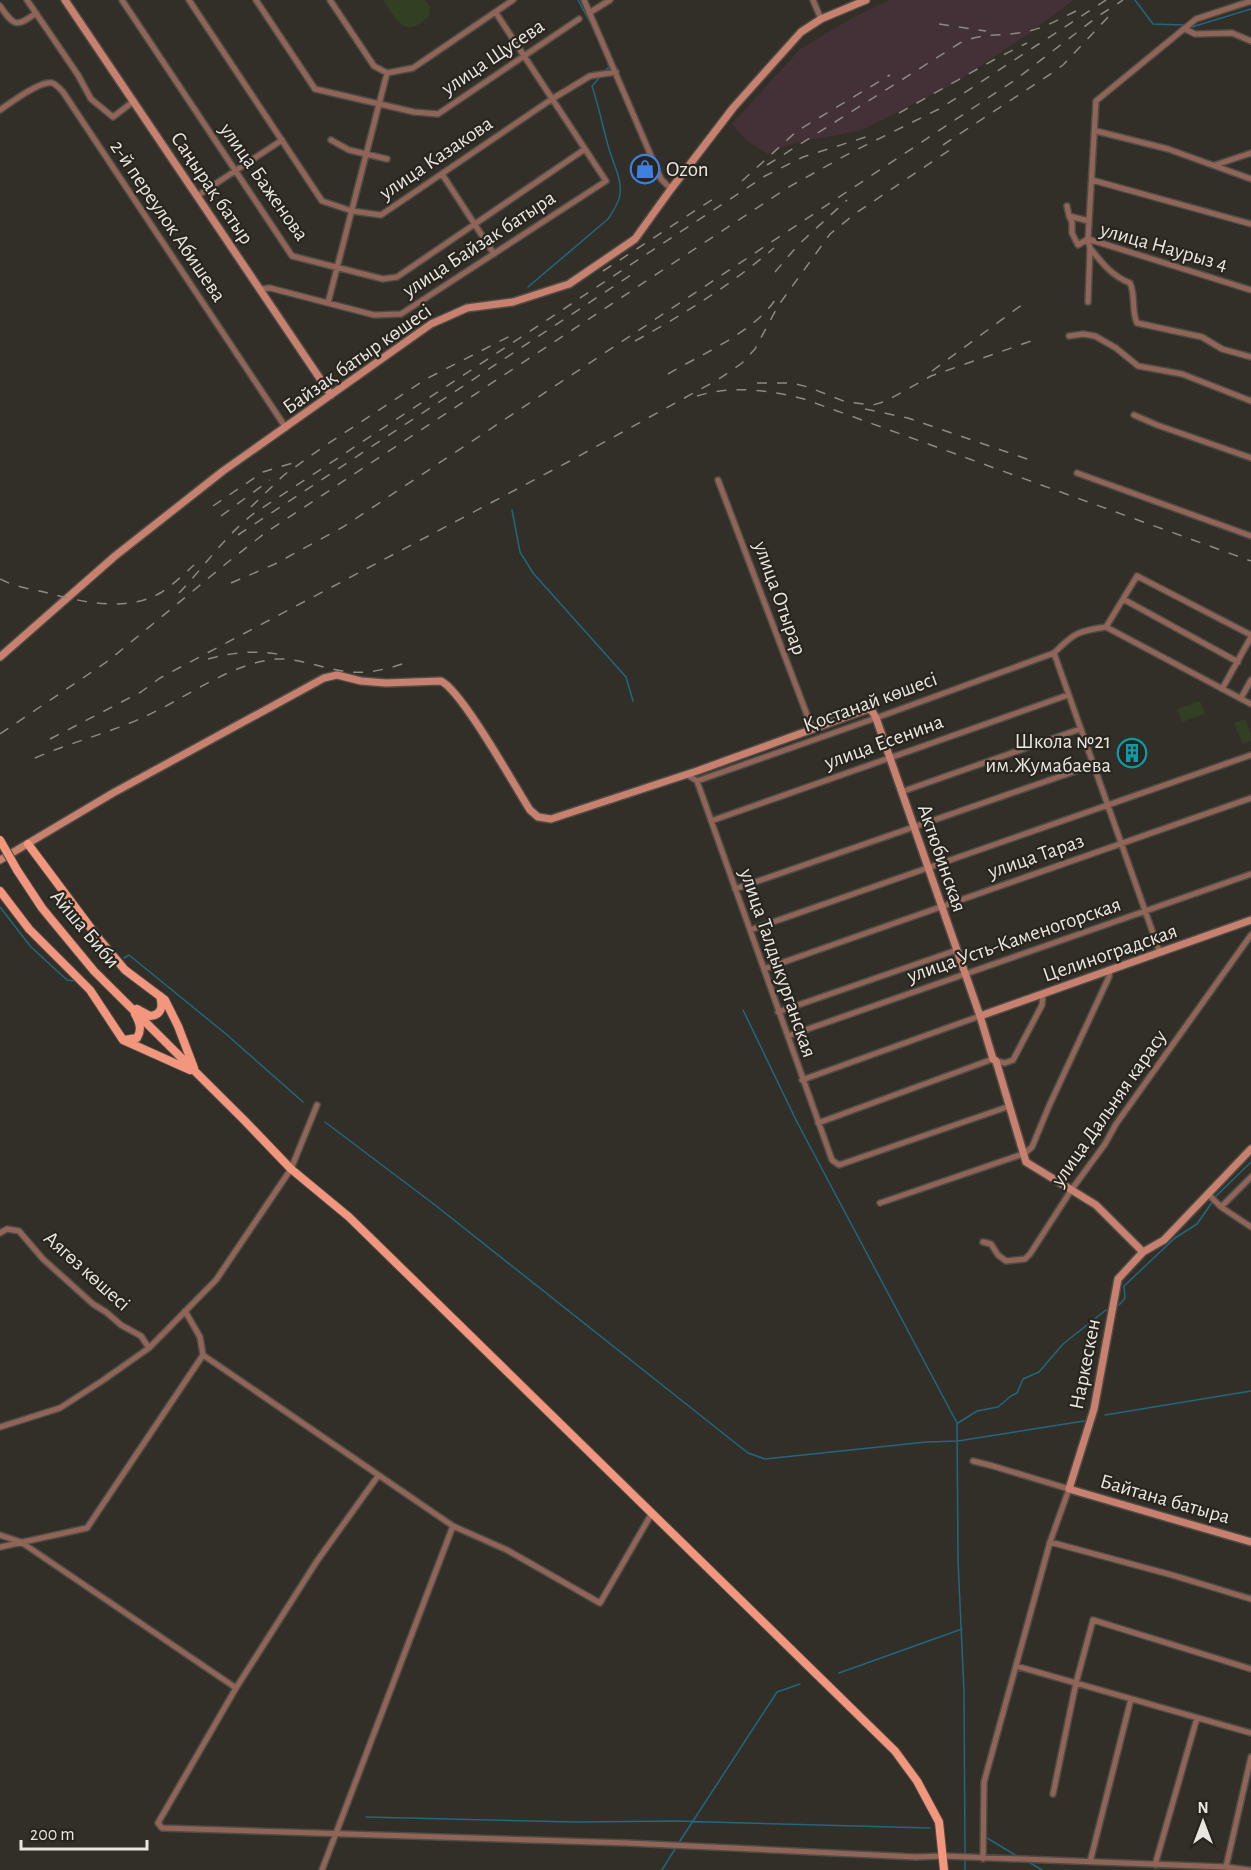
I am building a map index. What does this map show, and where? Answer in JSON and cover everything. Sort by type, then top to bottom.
[{"type":"main road","name":"Айша Биби","points":[[0,840],[42,908],[94,971],[291,1169],[349,1217],[895,1751],[917,1780],[939,1822],[944,1870]]},
{"type":"main road","points":[[28,844],[93,931],[125,969],[165,1000],[178,1026],[195,1072]]},
{"type":"main road","points":[[0,891],[29,928],[90,990],[123,1040],[195,1072]]},
{"type":"main road","points":[[131,1006],[154,1016],[161,1010],[159,995]]},
{"type":"main road","points":[[123,1040],[137,1038],[140,1033],[139,1021],[131,1006]]},
{"type":"street","points":[[27,0],[78,75],[91,99],[113,117],[134,101]]},
{"type":"street","name":"Саңырақ батыр","points":[[65,0],[331,395]]},
{"type":"street","name":"улица Баженова","points":[[122,0],[292,256],[383,279],[397,277],[585,149]]},
{"type":"street","name":"улица Казакова","points":[[189,0],[322,201],[352,211],[381,215],[552,99],[590,76],[616,72]]},
{"type":"street","name":"улица Щусева","points":[[256,0],[315,89],[414,112],[438,114],[579,19]]},
{"type":"street","points":[[330,0],[374,66],[387,74],[413,68],[513,0]]},
{"type":"street","points":[[584,0],[661,179],[671,189]]},
{"type":"street","points":[[590,13],[610,0]]},
{"type":"street","points":[[813,0],[821,20]]},
{"type":"street","name":"Байзақ батыр көшесі","points":[[0,657],[115,556],[223,471],[430,324],[467,308],[513,302],[569,284],[635,239],[733,108],[801,32],[821,20],[866,0]]},
{"type":"street","points":[[1067,206],[1072,222],[1072,233],[1078,245],[1088,239],[1096,101],[1196,19],[1251,1]]},
{"type":"street","points":[[0,6],[11,22],[16,24],[22,23],[36,13]]},
{"type":"street","points":[[496,13],[585,149]]},
{"type":"street","points":[[1185,29],[1196,34],[1232,33],[1251,41]]},
{"type":"street","points":[[328,303],[387,74]]},
{"type":"street","name":"2-й переулок Абишева","points":[[0,110],[38,86],[47,83],[52,83],[63,92],[286,428]]},
{"type":"street","points":[[1096,132],[1168,150],[1251,179]]},
{"type":"street","points":[[198,196],[282,140]]},
{"type":"street","points":[[331,140],[349,150],[387,159]]},
{"type":"street","name":"улица Байзак батыра","points":[[260,289],[270,288],[374,315],[401,314],[606,181],[585,149]]},
{"type":"street","points":[[1215,165],[1251,153]]},
{"type":"street","points":[[442,174],[494,254]]},
{"type":"street","points":[[1092,180],[1251,224]]},
{"type":"street","points":[[1069,216],[1089,221]]},
{"type":"street","name":"улица Наурыз 4","points":[[1088,302],[1090,248],[1088,239],[1251,290]]},
{"type":"street","points":[[1090,248],[1118,278],[1130,283],[1134,291],[1133,312],[1137,323],[1202,337],[1222,349],[1251,357]]},
{"type":"street","points":[[1069,336],[1083,334],[1095,336],[1116,348],[1138,366],[1182,374],[1251,401]]},
{"type":"street","points":[[1134,415],[1251,458]]},
{"type":"street","points":[[1077,473],[1251,536]]},
{"type":"street","name":"улица Отырар","points":[[718,480],[812,728]]},
{"type":"street","points":[[1106,627],[1137,576],[1251,636],[1222,689]]},
{"type":"street","points":[[1123,599],[1238,662]]},
{"type":"street","points":[[1160,952],[1054,653],[1070,637],[1080,631],[1106,627],[1251,704]]},
{"type":"street","name":"Қостанай көшесі","points":[[697,781],[1054,653]]},
{"type":"street","points":[[0,860],[113,793],[324,678],[337,675],[360,681],[441,681],[448,684],[468,711],[530,810],[542,818],[551,819],[686,774],[812,728]]},
{"type":"street","points":[[1241,698],[1251,680]]},
{"type":"street","name":"улица Есенина","points":[[711,821],[1068,695]]},
{"type":"street","name":"Актюбинская","points":[[812,728],[864,709],[872,711],[876,718],[980,1016],[1024,1154]]},
{"type":"street","points":[[901,792],[1080,729]]},
{"type":"street","points":[[750,930],[1251,755]]},
{"type":"street","points":[[735,889],[1093,765]]},
{"type":"street","points":[[686,774],[697,781]]},
{"type":"street","name":"улица Талдыкурганская","points":[[697,781],[832,1160],[839,1165],[1010,1106]]},
{"type":"street","name":"улица Тараз","points":[[764,969],[1251,798]]},
{"type":"street","name":"улица Усть-Каменогорская","points":[[788,1036],[1251,874]]},
{"type":"street","name":"Целиноградская","points":[[980,1016],[1251,920]]},
{"type":"street","name":"улица Дальняя карасу","points":[[983,1242],[992,1244],[998,1255],[1006,1261],[1025,1259],[1143,1085],[1251,935]]},
{"type":"street","points":[[778,1011],[957,950]]},
{"type":"street","points":[[880,1203],[1024,1154],[1032,1147],[1109,977],[1110,970]]},
{"type":"street","points":[[818,1124],[994,1060],[1005,1063],[1013,1060],[1042,1005],[1043,994]]},
{"type":"street","points":[[802,1080],[980,1016]]},
{"type":"street","points":[[0,1427],[60,1408],[148,1348],[216,1280],[291,1169],[317,1105]]},
{"type":"street","name":"Наркескен","points":[[1069,1489],[1094,1409],[1118,1279],[1143,1252],[1164,1240],[1251,1149]]},
{"type":"street","points":[[1024,1154],[1026,1162],[1096,1205],[1143,1252]]},
{"type":"street","points":[[1220,1206],[1251,1177]]},
{"type":"street","points":[[1209,1195],[1220,1206],[1251,1227]]},
{"type":"street","name":"Аягөз көшесі","points":[[0,1233],[7,1228],[19,1230],[42,1259],[93,1304],[121,1325],[141,1336],[148,1348]]},
{"type":"street","points":[[0,1547],[87,1528],[202,1355],[200,1337],[185,1311]]},
{"type":"street","points":[[202,1355],[453,1526],[507,1550],[600,1603],[652,1514]]},
{"type":"street","points":[[973,1461],[1069,1489],[1050,1542],[984,1782],[983,1858]]},
{"type":"street","points":[[378,1476],[317,1561],[236,1688],[158,1823],[162,1828],[663,1845],[957,1858],[1036,1859],[1250,1870]]},
{"type":"street","name":"Байтана батыра","points":[[1069,1489],[1251,1542]]},
{"type":"street","points":[[322,1870],[453,1526]]},
{"type":"street","points":[[0,1535],[21,1542],[236,1688]]},
{"type":"street","points":[[1050,1542],[1251,1599]]},
{"type":"street","points":[[1053,1794],[1076,1683],[1093,1620],[1251,1669]]},
{"type":"street","points":[[1016,1666],[1251,1733]]},
{"type":"street","points":[[1090,1862],[1131,1699]]},
{"type":"street","points":[[1155,1865],[1197,1718]]},
{"type":"street","points":[[1226,1867],[1251,1757]]},
{"type":"shaded area","points":[[889,0],[1074,0],[954,84],[859,131],[793,143],[768,154],[747,141],[732,124],[800,49],[854,17]]},
{"type":"green space","points":[[383,0],[425,0],[430,7],[429,16],[413,27],[407,27],[397,20]]},
{"type":"green space","points":[[1200,701],[1205,714],[1182,722],[1177,709]]},
{"type":"green space","points":[[1245,719],[1251,733],[1251,741],[1243,744],[1234,723]]},
{"type":"waterway","points":[[578,0],[593,28]]},
{"type":"waterway","points":[[1135,0],[1153,24],[1184,25]]},
{"type":"waterway","points":[[1192,27],[1251,9]]},
{"type":"waterway","points":[[605,71],[609,67],[607,60]]},
{"type":"waterway","points":[[528,287],[608,219],[616,207],[620,194],[618,177],[592,86],[600,77]]},
{"type":"waterway","points":[[512,510],[520,552],[533,573],[626,677],[633,701]]},
{"type":"waterway","points":[[0,907],[31,947],[67,980],[74,981]]},
{"type":"waterway","points":[[124,958],[129,955],[226,1034],[303,1102]]},
{"type":"waterway","points":[[743,1010],[797,1122],[957,1423],[958,1560],[964,1692],[965,1854]]},
{"type":"waterway","points":[[325,1122],[435,1205],[748,1453],[765,1459],[926,1442],[958,1441],[1084,1421]]},
{"type":"waterway","points":[[1215,1197],[1251,1162]]},
{"type":"waterway","points":[[1119,1305],[1125,1298],[1124,1286],[1175,1238],[1197,1224],[1213,1201]]},
{"type":"waterway","points":[[958,1423],[977,1411],[998,1407],[1017,1393],[1023,1379],[1039,1372],[1063,1344],[1106,1310]]},
{"type":"waterway","points":[[1105,1415],[1251,1391]]},
{"type":"waterway","points":[[839,1673],[962,1629]]},
{"type":"waterway","points":[[678,1844],[777,1692],[800,1684]]},
{"type":"waterway","points":[[366,1817],[576,1822],[675,1821],[930,1828]]},
{"type":"waterway","points":[[987,1838],[1017,1856]]},
{"type":"waterway","points":[[662,1870],[675,1849]]},
{"type":"waterway","points":[[965,1858],[965,1870]]},
{"type":"waterway","points":[[1027,1861],[1042,1870]]},
{"type":"railway","points":[[0,734],[108,661],[265,533],[787,188],[850,153],[941,108],[1106,0]]},
{"type":"railway","points":[[231,583],[275,564],[343,527],[1015,80],[1097,17],[1123,0]]},
{"type":"railway","points":[[767,165],[960,43],[976,37],[1031,31],[1076,11]]},
{"type":"railway","points":[[943,145],[1063,65],[1110,15]]},
{"type":"railway","points":[[939,24],[986,31]]},
{"type":"railway","points":[[899,113],[1027,43]]},
{"type":"railway","points":[[742,181],[797,131],[890,75]]},
{"type":"railway","points":[[179,593],[223,542],[253,514],[765,176],[803,157],[872,135]]},
{"type":"railway","points":[[50,739],[719,379],[742,363],[755,349],[778,306],[830,234],[856,213],[957,145]]},
{"type":"railway","points":[[603,271],[716,197]]},
{"type":"railway","points":[[775,272],[798,245],[847,200]]},
{"type":"railway","points":[[635,341],[707,298],[774,248]]},
{"type":"railway","points":[[238,535],[631,275]]},
{"type":"railway","points":[[668,374],[740,332],[766,312],[775,300]]},
{"type":"railway","points":[[932,371],[1023,304]]},
{"type":"railway","points":[[251,507],[284,475],[323,447],[426,379],[510,336]]},
{"type":"railway","points":[[757,383],[792,383],[846,402],[873,405],[886,401],[931,376],[1037,339]]},
{"type":"railway","points":[[697,396],[724,391],[750,390],[804,399],[1251,561]]},
{"type":"railway","points":[[865,409],[908,418],[1033,461]]},
{"type":"railway","points":[[213,506],[263,472],[296,462]]},
{"type":"railway","points":[[221,516],[270,480]]},
{"type":"railway","points":[[0,579],[10,584],[74,599],[119,604],[134,602],[162,592],[194,565]]},
{"type":"railway","points":[[208,659],[245,652],[282,655]]},
{"type":"railway","points":[[35,758],[132,722],[161,709],[209,682],[259,662],[285,659],[335,670],[369,672],[411,661]]},
{"type":"place","name":"Ozon","points":[[645,169]]},
{"type":"place","name":"Школа №21 им.Жумабаева","points":[[1132,753]]}]
